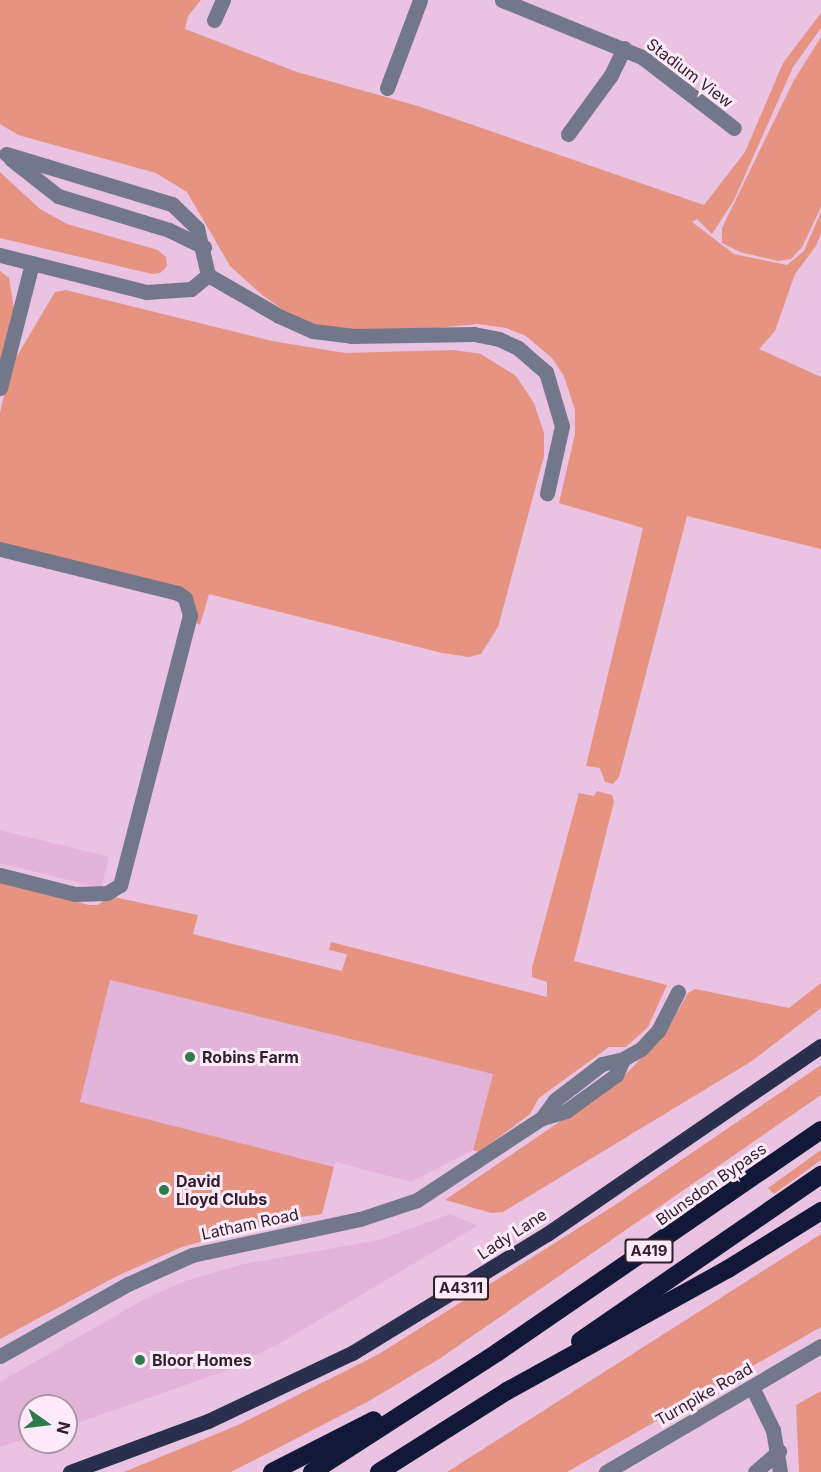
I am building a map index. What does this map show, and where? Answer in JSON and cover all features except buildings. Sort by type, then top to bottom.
[{"type":"highway","name":"Blunsdon Bypass","points":[[474,1369],[821,1130]]},
{"type":"highway","name":"A419","points":[[379,1472],[507,1391],[821,1175]]},
{"type":"highway","name":"A419","points":[[507,1391],[718,1275],[821,1211]]},
{"type":"highway","name":"A419","points":[[272,1472],[474,1369]]},
{"type":"highway","name":"A419","points":[[312,1472],[474,1369]]},
{"type":"main road","name":"Lady Lane","points":[[70,1472],[208,1421],[352,1353],[547,1234],[821,1046]]},
{"type":"street","points":[[214,20],[223,0]]},
{"type":"street","points":[[387,88],[420,0]]},
{"type":"street","name":"Stadium View","points":[[502,0],[642,57],[734,128]]},
{"type":"street","name":"Stadium View","points":[[568,134],[611,75],[624,48]]},
{"type":"street","points":[[3,152],[58,196],[169,230],[204,247]]},
{"type":"street","points":[[3,152],[165,201],[193,222],[204,247],[208,275]]},
{"type":"street","points":[[0,255],[146,292],[191,289],[208,275]]},
{"type":"street","points":[[0,388],[32,263]]},
{"type":"street","points":[[208,275],[279,316],[313,331],[352,336],[474,334],[499,339],[518,348],[546,372],[562,426],[547,493]]},
{"type":"street","points":[[0,549],[178,593],[185,598],[190,615],[120,885],[106,893],[75,894],[0,875]]},
{"type":"street","name":"Latham Road","points":[[0,1356],[128,1284],[192,1255],[386,1212],[433,1192],[542,1118],[555,1100],[602,1064],[623,1059],[658,1031],[678,993]]},
{"type":"street","name":"Turnpike Road","points":[[606,1472],[821,1346]]},
{"type":"street","points":[[752,1387],[779,1451],[780,1472]]},
{"type":"street","points":[[755,1472],[779,1451]]},
{"type":"shaded area","points":[[0,0],[201,0],[188,16],[185,29],[297,72],[418,106],[704,205],[745,152],[783,63],[821,13],[821,28],[793,67],[734,200],[712,234],[697,219],[692,222],[734,254],[787,265],[804,251],[821,212],[821,233],[816,246],[795,274],[775,331],[759,349],[821,377],[821,549],[687,516],[619,777],[613,784],[605,782],[600,768],[586,766],[643,528],[559,503],[575,434],[575,410],[564,376],[552,358],[526,336],[506,328],[478,324],[393,332],[323,328],[292,316],[262,295],[230,266],[187,192],[156,173],[18,135],[0,124]]},
{"type":"shaded area","points":[[821,37],[821,207],[802,247],[791,259],[778,261],[740,252],[722,243],[722,228],[794,80]]},
{"type":"shaded area","points":[[0,172],[40,209],[67,224],[158,250],[166,257],[167,266],[160,273],[152,274],[0,238]]},
{"type":"shaded area","points":[[0,271],[9,278],[15,315],[0,370]]},
{"type":"shaded area","points":[[66,290],[272,341],[345,353],[454,350],[481,354],[516,376],[534,403],[544,433],[544,456],[498,627],[481,654],[469,657],[442,653],[209,594],[200,625],[196,623],[196,608],[184,591],[0,542],[0,413],[11,366],[55,292]]},
{"type":"shaded area","points":[[597,791],[612,795],[614,802],[574,961],[667,985],[648,1027],[626,1047],[609,1047],[539,1098],[530,1114],[479,1152],[473,1150],[493,1074],[110,980],[80,1102],[334,1167],[322,1214],[279,1220],[182,1247],[117,1276],[0,1339],[0,882],[89,905],[98,905],[109,896],[198,915],[193,934],[342,971],[347,954],[329,950],[331,942],[547,997],[547,982],[532,977],[532,968],[579,793],[594,796]]},
{"type":"shaded area","points":[[0,830],[109,857],[101,888],[0,863]]},
{"type":"shaded area","points":[[110,980],[493,1074],[473,1150],[411,1182],[336,1162],[334,1167],[79,1102]]},
{"type":"shaded area","points":[[821,983],[821,1008],[752,1061],[503,1212],[492,1213],[445,1200],[619,1081],[665,1034],[688,993],[695,989],[789,1008]]},
{"type":"shaded area","points":[[821,1065],[821,1095],[439,1359],[369,1401],[231,1472],[124,1472],[238,1425],[379,1354],[615,1205]]},
{"type":"shaded area","points":[[821,1150],[821,1160],[774,1194],[768,1188]]},
{"type":"shaded area","points":[[450,1214],[477,1226],[282,1342],[225,1371],[78,1423],[78,1394],[18,1394],[18,1441],[0,1447],[0,1382],[143,1300],[185,1281],[244,1264],[379,1240]]},
{"type":"shaded area","points":[[821,1234],[821,1327],[567,1472],[447,1472]]},
{"type":"shaded area","points":[[821,1391],[821,1472],[799,1472],[796,1405]]},
{"type":"place","name":"Robins Farm","points":[[190,1057]]},
{"type":"place","name":"David Lloyd Clubs","points":[[164,1190]]},
{"type":"place","name":"Bloor Homes","points":[[140,1360]]}]
